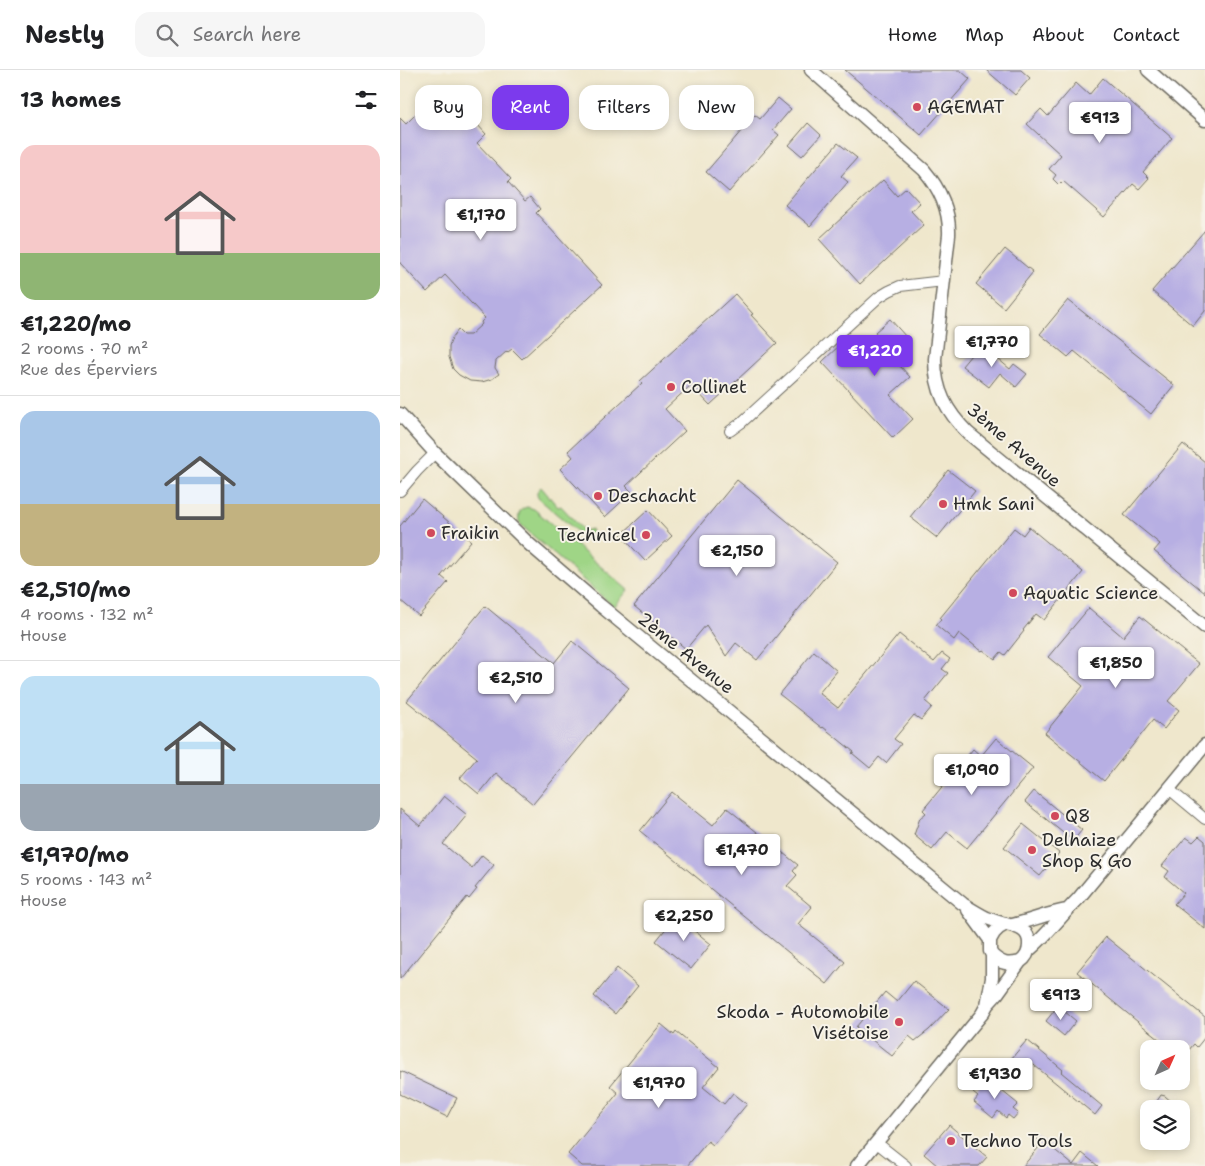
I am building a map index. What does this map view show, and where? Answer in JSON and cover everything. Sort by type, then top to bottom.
[{"type":"street","name":"3ème Avenue","points":[[811,70],[914,160],[932,179],[942,197],[950,221],[935,373],[942,399],[958,423],[1205,627]]},
{"type":"street","points":[[1148,70],[1205,120]]},
{"type":"street","points":[[730,432],[879,297],[900,286],[944,281]]},
{"type":"street","name":"2ème Avenue","points":[[400,414],[435,453],[516,533],[601,606],[963,904],[985,917],[1009,925]]},
{"type":"street","points":[[400,491],[435,453]]},
{"type":"street","points":[[1028,951],[1042,939],[1083,893],[1205,745]]},
{"type":"street","points":[[1168,789],[1205,819]]},
{"type":"street","name":"2ème Avenue","points":[[963,904],[990,940]]},
{"type":"street","points":[[987,1005],[992,978],[990,940],[994,933],[999,928],[1067,910]]},
{"type":"street","points":[[857,1166],[982,1014],[1024,959],[1028,951],[1028,937],[1019,927],[1009,925]]},
{"type":"street","points":[[992,955],[998,961],[1006,964],[1020,962]]},
{"type":"street","points":[[877,1143],[906,1166]]},
{"type":"green space","points":[[541,487],[558,507],[561,506],[584,531],[591,529],[592,533],[586,537],[580,534],[539,499],[537,493]]},
{"type":"green space","points":[[527,507],[534,509],[628,590],[614,607],[522,526],[519,522],[519,515],[522,509]]},
{"type":"building","name":"AGEMAT","points":[[845,70],[960,70],[970,79],[921,135]]},
{"type":"building","points":[[986,70],[1021,70],[1030,78],[1015,95]]},
{"type":"building","points":[[1103,78],[1172,138],[1143,172],[1149,178],[1139,189],[1133,184],[1104,217],[1063,181],[1059,185],[1053,179],[1056,175],[1049,169],[1061,155],[1027,124],[1041,109],[1048,116],[1076,83],[1089,95]]},
{"type":"building","points":[[778,98],[791,109],[773,130],[779,135],[729,192],[706,172],[742,130],[754,130],[755,115],[760,119]]},
{"type":"building","points":[[415,115],[415,130],[482,130],[486,134],[477,143],[511,179],[508,182],[525,201],[530,197],[540,209],[536,213],[602,285],[522,359],[512,349],[507,351],[496,361],[495,368],[499,374],[492,379],[482,382],[470,381],[453,369],[449,357],[449,346],[458,330],[463,335],[470,335],[482,324],[481,322],[485,318],[445,275],[427,292],[400,263],[400,118],[406,124]]},
{"type":"building","points":[[808,123],[821,135],[802,156],[789,145]]},
{"type":"building","points":[[838,143],[857,158],[841,176],[848,182],[810,226],[785,205]]},
{"type":"building","points":[[883,180],[897,196],[906,188],[920,203],[911,211],[924,225],[860,284],[819,239]]},
{"type":"building","points":[[1205,230],[1205,311],[1193,326],[1152,291]]},
{"type":"building","points":[[1005,249],[1033,272],[1004,308],[976,284]]},
{"type":"building","points":[[735,294],[753,314],[751,315],[777,343],[710,405],[691,385],[665,409],[685,431],[626,486],[632,492],[605,517],[560,469],[573,457],[568,451],[642,383],[640,381]]},
{"type":"building","points":[[1068,300],[1174,385],[1151,414],[1074,351],[1068,357],[1040,334]]},
{"type":"building","points":[[890,319],[907,338],[889,354],[910,377],[890,395],[913,419],[893,438],[822,362],[842,343],[856,357],[878,336],[875,332]]},
{"type":"building","points":[[980,344],[1010,369],[1014,364],[1027,374],[1016,387],[1000,373],[989,387],[962,366]]},
{"type":"building","points":[[1183,444],[1205,462],[1205,593],[1154,551],[1160,544],[1124,515]]},
{"type":"building","name":"Hmk Sani","points":[[948,470],[975,491],[937,538],[910,517]]},
{"type":"building","points":[[737,480],[837,562],[757,660],[736,643],[726,656],[706,625],[686,649],[634,606]]},
{"type":"building","points":[[422,499],[471,541],[441,576],[448,582],[419,616],[400,600],[400,526]]},
{"type":"building","name":"Technicel","points":[[648,510],[672,536],[645,561],[621,535]]},
{"type":"building","name":"Aquatic Science","points":[[1029,527],[1083,572],[1044,620],[1036,614],[1005,655],[1001,652],[995,659],[959,633],[954,640],[936,625],[1014,528],[1023,535]]},
{"type":"building","points":[[485,606],[554,663],[572,641],[629,688],[533,804],[496,773],[479,794],[460,778],[477,758],[407,701]]},
{"type":"building","points":[[1089,608],[1123,637],[1140,616],[1199,664],[1168,701],[1179,710],[1164,729],[1153,720],[1104,781],[1045,733],[1083,686],[1048,657]]},
{"type":"building","points":[[899,634],[934,662],[942,653],[950,659],[942,669],[948,673],[925,701],[932,707],[921,720],[914,715],[894,739],[901,744],[886,763],[879,757],[870,768],[852,753],[854,752],[779,694],[814,651],[837,671],[819,693],[838,708]]},
{"type":"building","points":[[996,738],[1033,768],[967,848],[947,832],[932,850],[914,835],[920,818],[926,813],[923,810],[973,749],[981,756]]},
{"type":"building","points":[[1034,791],[1082,830],[1073,841],[1025,802]]},
{"type":"building","points":[[672,792],[713,825],[727,808],[798,865],[793,871],[797,875],[787,886],[812,907],[798,924],[845,962],[827,984],[640,831]]},
{"type":"building","points":[[444,796],[467,815],[443,844],[472,868],[482,855],[494,865],[475,888],[477,889],[469,899],[467,897],[400,979],[400,809],[420,826]]},
{"type":"building","name":"Delhaize Shop & Go","points":[[1023,824],[1059,853],[1040,876],[1004,847]]},
{"type":"building","points":[[1199,836],[1205,841],[1205,929],[1174,904],[1184,893],[1165,877],[1169,871],[1162,866],[1186,837],[1193,842]]},
{"type":"building","points":[[676,916],[711,944],[691,969],[656,941]]},
{"type":"building","points":[[1106,937],[1205,1017],[1205,1037],[1197,1047],[1194,1044],[1190,1049],[1190,1040],[1160,1040],[1077,972]]},
{"type":"building","points":[[617,968],[638,986],[615,1014],[594,996]]},
{"type":"building","name":"Skoda - Automobile Visétoise","points":[[914,981],[949,1009],[929,1030],[915,1041],[909,1036],[892,1056],[856,1027],[885,992],[897,1002]]},
{"type":"building","points":[[1058,1006],[1076,1021],[1064,1036],[1046,1021]]},
{"type":"building","points":[[661,1024],[674,1035],[676,1032],[719,1067],[703,1087],[724,1104],[733,1093],[747,1104],[713,1145],[708,1141],[687,1166],[582,1166],[568,1154],[618,1093],[610,1086]]},
{"type":"building","points":[[1027,1040],[1063,1070],[1061,1072],[1102,1106],[1095,1115],[1029,1061],[1018,1074],[1006,1065]]},
{"type":"building","points":[[400,1071],[457,1098],[447,1117],[400,1094]]},
{"type":"building","points":[[986,1078],[1018,1104],[1013,1109],[1018,1113],[1013,1119],[1008,1115],[1006,1118],[998,1111],[993,1118],[974,1102],[978,1097],[973,1093]]},
{"type":"building","points":[[1161,1095],[1170,1100],[1158,1100]]},
{"type":"building","name":"Techno Tools","points":[[949,1125],[987,1157],[979,1166],[938,1166],[924,1154]]},
{"type":"building","points":[[1039,1137],[1073,1165],[1082,1153],[1098,1166],[1023,1166],[1039,1147],[1034,1143]]},
{"type":"place","name":"AGEMAT","points":[[917,107]]},
{"type":"place","name":"Collinet","points":[[671,387]]},
{"type":"place","name":"Deschacht","points":[[598,496]]},
{"type":"place","name":"Hmk Sani","points":[[943,504]]},
{"type":"place","name":"Fraikin","points":[[431,533]]},
{"type":"place","name":"Technicel","points":[[646,535]]},
{"type":"place","name":"Aquatic Science","points":[[1013,593]]},
{"type":"place","name":"Q8","points":[[1055,816]]},
{"type":"place","name":"Delhaize Shop & Go","points":[[1032,850]]},
{"type":"place","name":"Skoda - Automobile Visétoise","points":[[899,1022]]},
{"type":"place","name":"Techno Tools","points":[[951,1141]]}]
